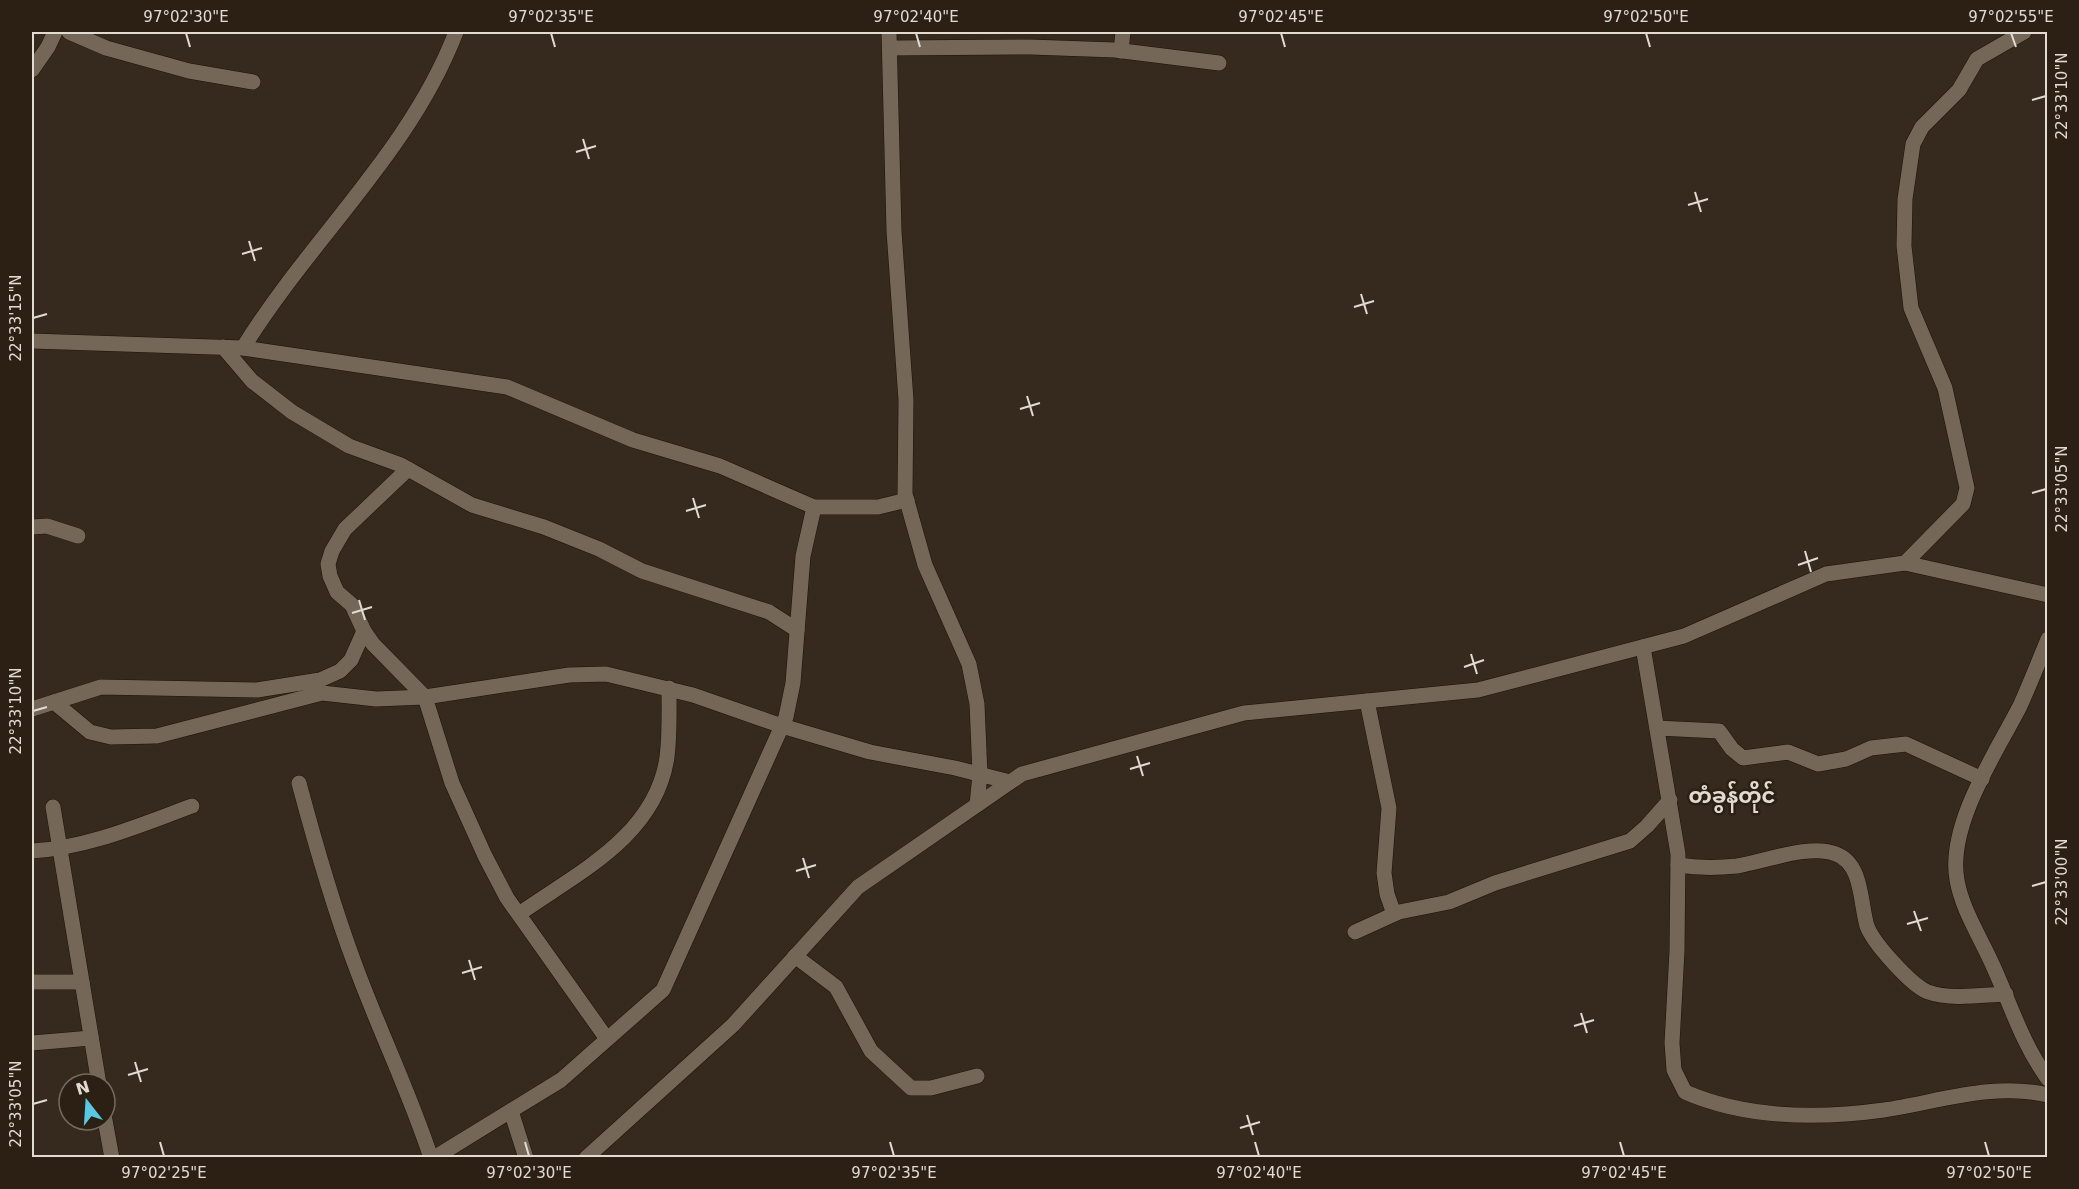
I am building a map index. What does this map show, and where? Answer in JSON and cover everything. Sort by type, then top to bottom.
[{"type":"street","points":[[32,70],[55,32]]},
{"type":"street","points":[[69,32],[106,48],[189,71],[253,82]]},
{"type":"street","points":[[243,348],[384,161],[423,101],[446,60],[456,32]]},
{"type":"street","points":[[889,32],[894,231],[906,400],[907,500],[925,565],[969,664],[977,704],[980,774],[977,805]]},
{"type":"street","points":[[1121,51],[1123,32]]},
{"type":"street","points":[[1905,563],[1963,504],[1967,488],[1945,388],[1911,308],[1904,246],[1905,199],[1913,144],[1922,128],[1959,90],[1977,59],[2024,32]]},
{"type":"street","points":[[891,48],[958,39],[1121,51],[1219,63]]},
{"type":"street","points":[[32,341],[243,348],[507,387],[633,440],[720,466],[814,507],[878,507],[907,500]]},
{"type":"street","points":[[223,347],[252,381],[292,412],[349,446],[408,469],[472,505],[599,549],[642,571],[769,612],[797,630]]},
{"type":"street","points":[[408,469],[345,529],[332,551],[328,564],[330,576],[337,592],[352,605],[364,631],[425,697],[466,819],[507,898],[607,1039]]},
{"type":"street","points":[[299,783],[327,885],[353,961],[416,1111],[432,1158],[561,1080],[663,990],[782,726],[793,683],[803,556],[814,507]]},
{"type":"street","points":[[32,527],[47,526],[78,536]]},
{"type":"street","points":[[586,1158],[733,1025],[858,887],[1022,774],[1244,713],[1478,690],[1684,636],[1826,574],[1905,563],[2048,595]]},
{"type":"street","points":[[32,709],[101,687],[257,690],[320,680],[340,671],[351,660],[364,631]]},
{"type":"street","points":[[2048,639],[2021,703],[1982,779],[1960,837],[1956,857],[1957,880],[2029,1049],[2048,1079]]},
{"type":"street","points":[[1643,647],[1670,800],[1678,865],[1677,951],[1672,1043],[1674,1070],[1685,1092],[1741,1109],[1792,1115],[1885,1110],[1999,1091],[2025,1090],[2048,1095]]},
{"type":"street","points":[[54,702],[90,732],[111,737],[157,736],[321,693],[376,699],[425,697],[569,675],[606,674],[669,688],[782,726],[870,752],[1010,782]]},
{"type":"street","points":[[519,914],[594,865],[633,830],[659,784],[666,759],[669,688]]},
{"type":"street","points":[[1367,701],[1389,808],[1384,873],[1387,894],[1394,914]]},
{"type":"street","points":[[1657,728],[1719,732],[1732,749],[1743,758],[1788,753],[1818,764],[1846,759],[1870,748],[1906,744],[1982,779]]},
{"type":"street","points":[[1355,932],[1394,914],[1449,902],[1495,883],[1630,841],[1670,800]]},
{"type":"street","points":[[32,851],[60,849],[192,806]]},
{"type":"street","points":[[53,807],[97,1072]]},
{"type":"street","points":[[1678,865],[1696,868],[1736,866],[1806,852],[1836,854],[1848,861],[1856,875],[1868,928],[1880,946],[1917,987],[1930,993],[1950,995],[2006,994]]},
{"type":"street","points":[[795,956],[836,987],[871,1051],[911,1088],[931,1088],[977,1076]]},
{"type":"street","points":[[32,982],[82,982]]},
{"type":"street","points":[[32,1043],[91,1038]]},
{"type":"street","points":[[511,1111],[526,1158]]},
{"type":"street","points":[[107,1132],[112,1158]]},
{"type":"district","name":"တံခွန်တိုင်","points":[[1732,796]]}]
